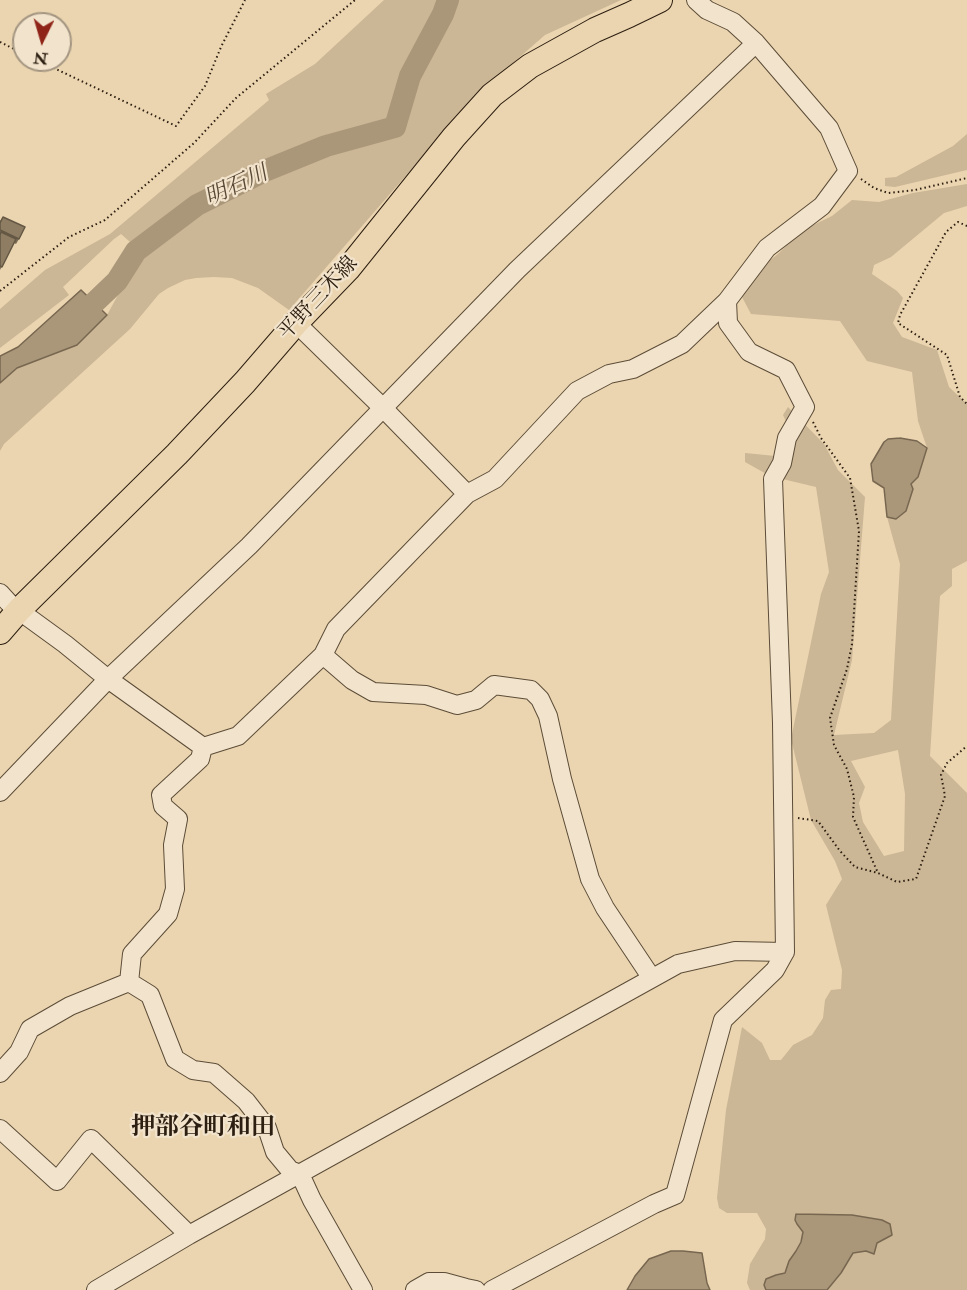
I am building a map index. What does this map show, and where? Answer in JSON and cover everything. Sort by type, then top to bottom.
[{"type":"main road","name":"平野三木線","points":[[0,632],[10,602],[177,454],[348,269],[454,137],[492,95],[530,66],[595,30],[660,0]]},
{"type":"street","points":[[203,747],[238,735],[323,655],[336,629],[467,494],[495,479],[577,391],[609,374],[633,369],[682,344],[727,301],[767,248],[822,206],[848,171],[829,128],[756,43],[733,22],[707,10],[696,0]]},
{"type":"street","points":[[0,792],[108,679],[249,546],[517,270],[756,43]]},
{"type":"street","points":[[492,1290],[675,1195],[723,1020],[775,970],[785,952],[782,723],[773,479],[782,463],[787,438],[805,406],[786,370],[750,352],[728,323],[727,301]]},
{"type":"street","points":[[296,323],[467,494]]},
{"type":"street","points":[[10,602],[108,679],[203,747]]},
{"type":"street","points":[[323,655],[352,680],[373,692],[426,695],[457,705],[476,699],[494,685],[531,690],[540,699],[548,716],[562,779],[590,879],[605,908],[651,977]]},
{"type":"street","points":[[129,982],[132,954],[168,914],[174,889],[173,845],[178,819],[163,806],[161,795],[200,759],[203,747]]},
{"type":"street","points":[[96,1290],[189,1235],[651,977],[678,964],[713,955],[735,951],[785,952]]},
{"type":"street","points":[[0,1073],[19,1052],[30,1029],[70,1006],[129,982]]},
{"type":"street","points":[[129,982],[150,995],[175,1059],[193,1070],[214,1073],[246,1101],[267,1128],[275,1152],[290,1170],[300,1174],[312,1200],[363,1290]]},
{"type":"street","points":[[0,1129],[57,1181],[91,1139],[189,1235]]},
{"type":"street","points":[[415,1290],[429,1282],[444,1281],[476,1290]]},
{"type":"path","points":[[62,72],[176,126],[205,86],[221,47],[245,0]]},
{"type":"path","points":[[1,289],[69,237],[105,220],[194,143],[236,98],[355,0]]},
{"type":"path","points":[[848,171],[874,188],[888,193],[915,190],[967,178]]},
{"type":"path","points":[[967,226],[958,222],[946,231],[897,323],[947,355],[960,397],[967,404]]},
{"type":"path","points":[[805,406],[821,438],[850,478],[859,531],[852,644],[847,669],[830,718],[834,745],[847,769],[854,797],[853,817],[878,873]]},
{"type":"path","points":[[783,817],[818,820],[840,851],[855,867],[878,873],[897,882],[916,879],[945,796],[941,775],[947,763],[967,746]]},
{"type":"shaded area","points":[[384,0],[621,0],[545,35],[476,95],[289,310],[258,288],[232,278],[196,278],[185,280],[168,288],[159,294],[130,329],[4,444],[0,451],[0,383],[16,368],[77,344],[107,315],[124,284],[146,256],[121,234],[63,287],[69,295],[0,348],[0,309],[45,270],[110,234],[269,100],[266,94],[315,64]]},
{"type":"shaded area","points":[[967,134],[967,170],[895,187],[885,186],[885,178],[896,177],[953,146]]},
{"type":"shaded area","points":[[967,184],[967,206],[944,213],[891,257],[874,265],[872,274],[897,291],[903,298],[893,323],[902,337],[937,350],[949,387],[967,404],[967,561],[952,569],[952,586],[940,596],[930,756],[967,793],[967,1290],[827,1290],[841,1273],[853,1252],[866,1251],[884,1239],[882,1220],[852,1215],[796,1214],[797,1224],[803,1232],[801,1242],[789,1261],[785,1273],[776,1275],[764,1285],[766,1290],[750,1290],[747,1283],[750,1264],[765,1239],[766,1229],[757,1213],[727,1213],[719,1208],[717,1198],[726,1110],[742,1027],[762,1043],[770,1060],[781,1060],[793,1045],[812,1035],[823,1018],[825,1000],[831,990],[841,989],[842,970],[826,905],[842,879],[835,861],[811,820],[791,739],[821,594],[829,572],[816,487],[770,476],[745,462],[745,453],[775,456],[791,432],[783,415],[788,407],[824,444],[838,470],[865,497],[852,660],[834,735],[874,733],[891,720],[900,564],[887,517],[896,519],[911,484],[918,477],[927,448],[918,421],[912,372],[867,361],[840,321],[751,314],[742,297],[742,288],[747,278],[778,254],[801,231],[832,216],[852,200],[879,202],[913,193]],"holes":[[[898,750],[905,794],[904,851],[884,856],[863,822],[859,803],[865,787],[851,761]]]},
{"type":"shaded area","points":[[81,290],[107,315],[77,345],[17,368],[0,383],[0,356],[18,347]]},
{"type":"shaded area","points":[[900,438],[917,441],[927,448],[918,477],[911,484],[913,489],[906,511],[896,519],[887,517],[884,488],[873,481],[871,464],[884,442],[888,439]]},
{"type":"shaded area","points":[[796,1214],[852,1215],[882,1220],[890,1224],[892,1235],[877,1243],[874,1254],[866,1251],[853,1253],[827,1290],[766,1290],[764,1285],[766,1279],[785,1273],[789,1261],[801,1242],[803,1232],[795,1220]]},
{"type":"shaded area","points":[[671,1251],[702,1253],[710,1290],[627,1290],[649,1259]]},
{"type":"building","points":[[3,217],[25,227],[19,239],[0,230]]},
{"type":"building","points":[[1,232],[16,239],[2,267],[0,266]]},
{"type":"waterway","name":"明石川","points":[[72,324],[117,281],[136,251],[197,205],[267,170],[326,146],[395,127],[410,76],[448,0]]},
{"type":"district","name":"押部谷町和田","points":[[203,1129]]}]
